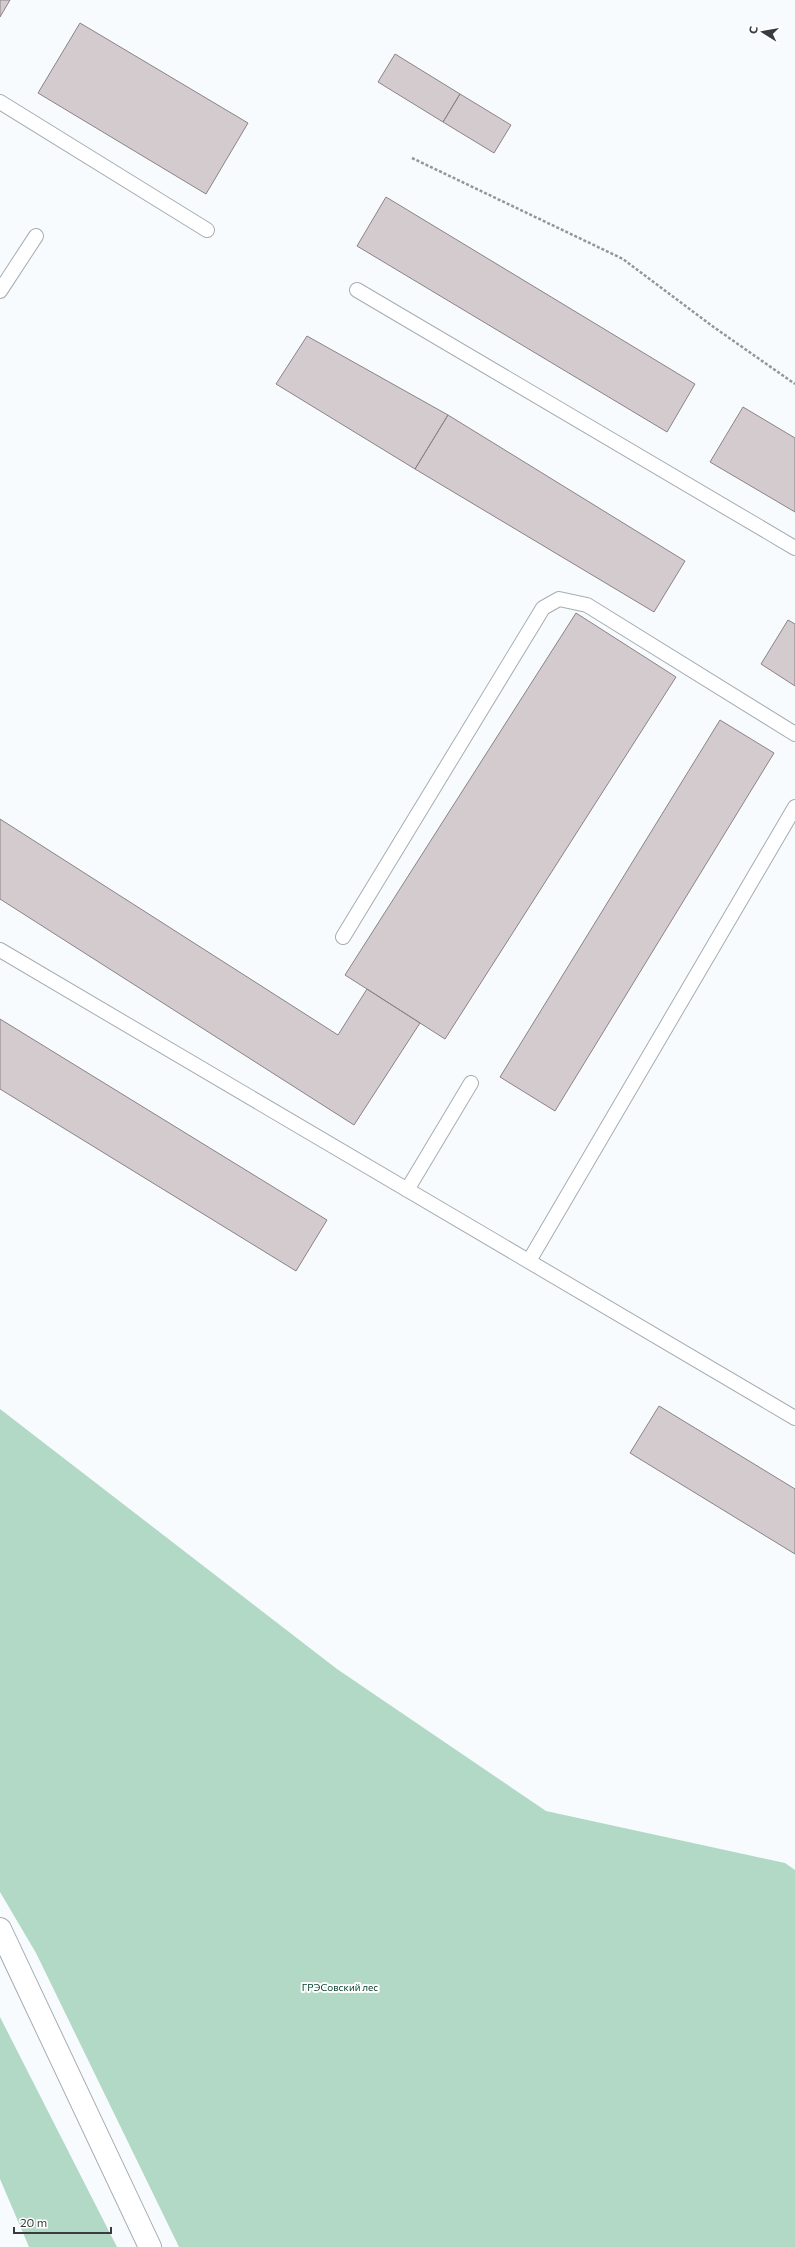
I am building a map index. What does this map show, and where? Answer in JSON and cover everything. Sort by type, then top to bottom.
[{"type":"main road","points":[[0,1929],[150,2247]]},
{"type":"lane","points":[[0,102],[207,230]]},
{"type":"lane","points":[[0,291],[36,236]]},
{"type":"lane","points":[[357,290],[795,548]]},
{"type":"lane","points":[[343,937],[543,608],[559,599],[587,605],[795,734]]},
{"type":"lane","points":[[529,1261],[795,808]]},
{"type":"lane","points":[[0,950],[795,1418]]},
{"type":"lane","points":[[407,1190],[471,1083]]},
{"type":"path","points":[[412,158],[623,259],[715,328],[795,384]]},
{"type":"green space","name":"ГРЭСовский лес","points":[[0,1409],[337,1669],[546,1811],[785,1863],[795,1870],[795,2247],[179,2247],[36,1953],[0,1892]]},
{"type":"green space","points":[[0,2017],[117,2247],[29,2247],[0,2179]]},
{"type":"building","points":[[0,0],[10,0],[0,17]]},
{"type":"building","points":[[80,23],[248,123],[206,194],[38,93]]},
{"type":"building","points":[[395,54],[460,94],[443,122],[378,82]]},
{"type":"building","points":[[460,94],[511,125],[494,153],[443,122]]},
{"type":"building","points":[[386,197],[695,384],[667,432],[357,246]]},
{"type":"building","points":[[307,336],[448,415],[415,469],[276,384]]},
{"type":"building","points":[[743,407],[795,438],[795,512],[710,462]]},
{"type":"building","points":[[448,415],[685,561],[654,612],[415,469]]},
{"type":"building","points":[[576,613],[676,677],[445,1039],[345,975]]},
{"type":"building","points":[[788,620],[795,624],[795,686],[761,664]]},
{"type":"building","points":[[720,720],[774,753],[555,1111],[500,1077]]},
{"type":"building","points":[[0,819],[338,1035],[367,989],[420,1023],[354,1125],[0,899]]},
{"type":"building","points":[[0,1019],[327,1220],[296,1271],[0,1089]]},
{"type":"building","points":[[659,1406],[795,1489],[795,1554],[630,1453]]}]
